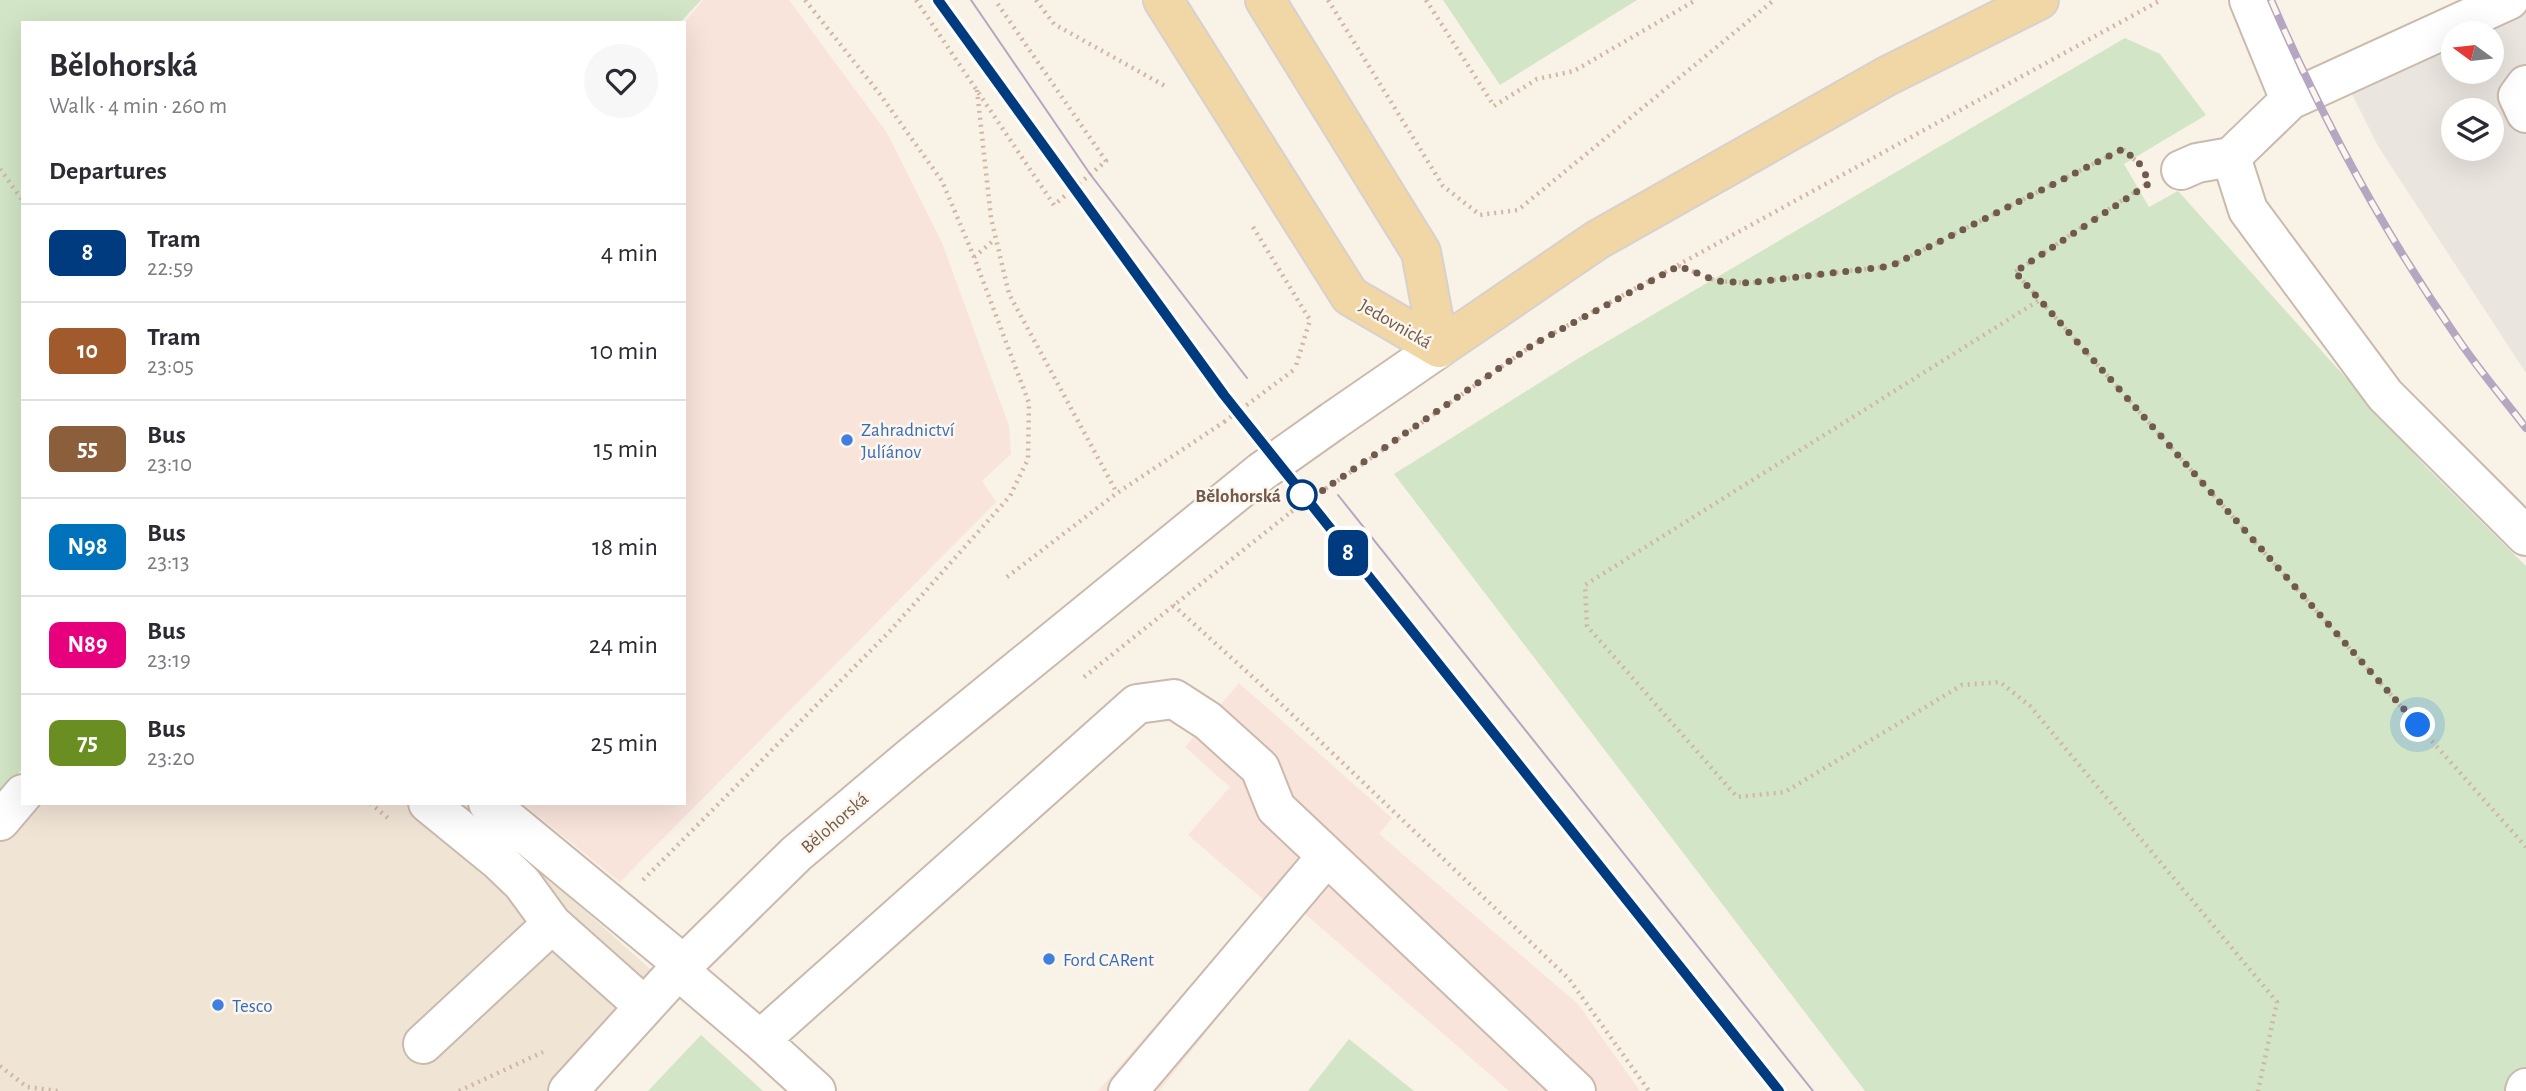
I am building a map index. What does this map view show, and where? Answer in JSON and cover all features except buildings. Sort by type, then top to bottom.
[{"type":"main road","name":"Jedovnická","points":[[1163,0],[1350,296],[1439,348]]},
{"type":"main road","name":"Jedovnická","points":[[1265,0],[1421,252],[1439,348]]},
{"type":"main road","points":[[1439,348],[1597,240],[1887,76],[2039,0]]},
{"type":"street","points":[[2249,0],[2290,100]]},
{"type":"street","points":[[2165,177],[2197,163],[2231,158],[2290,100],[2510,0]]},
{"type":"street","points":[[2526,85],[2518,96],[2526,113]]},
{"type":"street","points":[[2231,158],[2248,210],[2385,395],[2526,537]]},
{"type":"street","name":"Bělohorská","points":[[568,1091],[681,968],[796,854],[853,805],[1261,472],[1439,348]]},
{"type":"street","points":[[760,1040],[1137,704],[1174,699],[1208,721],[1260,768],[1276,808],[1576,1091]]},
{"type":"street","points":[[0,821],[21,796]]},
{"type":"street","points":[[430,805],[514,875],[552,924],[645,1006]]},
{"type":"street","points":[[490,805],[617,909],[816,1091]]},
{"type":"street","points":[[1128,1091],[1327,856]]},
{"type":"street","points":[[423,1044],[552,924]]},
{"type":"path","points":[[617,909],[685,835],[890,631],[1010,496],[1028,459],[1029,403],[942,181],[879,93],[805,0]]},
{"type":"path","points":[[916,0],[1054,205],[1106,161],[995,0]]},
{"type":"path","points":[[1036,0],[1054,23],[1166,87]]},
{"type":"path","points":[[1328,0],[1443,186],[1480,215],[1518,210],[1774,0]]},
{"type":"path","points":[[1426,0],[1494,106],[1537,79],[1574,71],[1696,0]]},
{"type":"path","points":[[1084,677],[1291,512],[1534,344],[2161,0]]},
{"type":"path","points":[[977,90],[994,240],[1009,294],[1117,493]]},
{"type":"path","points":[[1679,266],[1717,281],[1748,283],[1891,266],[2123,149],[2139,163],[2165,177],[2015,272],[2526,847]]},
{"type":"path","points":[[0,169],[21,198]]},
{"type":"path","points":[[1007,577],[1117,493],[1224,422],[1295,369],[1310,320],[1245,215]]},
{"type":"path","points":[[974,257],[994,240]]},
{"type":"path","points":[[2038,301],[1585,585],[1587,626],[1737,797],[1785,792],[1962,685],[2000,682],[2030,706],[2277,1002],[2258,1091]]},
{"type":"path","points":[[1172,605],[1256,680],[1569,979],[1649,1091]]},
{"type":"path","points":[[459,1091],[554,1047]]},
{"type":"path","points":[[0,1066],[27,1087],[58,1091]]},
{"type":"shaded area","name":"Zahradnictví Julíánov","points":[[703,0],[789,0],[887,133],[942,243],[1009,426],[1011,454],[982,481],[996,502],[620,882],[524,805],[686,805],[686,21]]},
{"type":"shaded area","points":[[2526,5],[2526,373],[2378,146],[2349,88],[2441,45],[2441,84],[2504,84],[2504,21],[2491,21]]},
{"type":"shaded area","points":[[1239,683],[1392,818],[1379,834],[1578,1004],[1640,1091],[1509,1091],[1303,912],[1159,1091],[1098,1091],[1264,900],[1188,835],[1230,787],[1185,747]]},
{"type":"shaded area","points":[[21,772],[21,805],[466,805],[658,976],[547,1089],[548,1091],[0,1091],[0,795]]},
{"type":"green space","points":[[0,0],[701,0],[682,21],[21,21],[21,770],[0,794]]},
{"type":"green space","points":[[1443,0],[1637,0],[1500,85]]},
{"type":"green space","points":[[2125,38],[2160,54],[2206,115],[2124,164],[2149,207],[2178,191],[2426,467],[2526,566],[2526,1091],[1865,1091],[1394,474],[1579,358]]},
{"type":"green space","points":[[701,1035],[763,1091],[648,1091]]},
{"type":"green space","points":[[1349,1039],[1414,1091],[1308,1091]]},
{"type":"tram line","points":[[937,0],[1224,395]]},
{"type":"tram line","name":"8","points":[[938,0],[1076,186],[1224,395],[1779,1091]]},
{"type":"tram line","points":[[971,0],[1090,174],[1247,378]]},
{"type":"tram line","points":[[1338,495],[1813,1091]]},
{"type":"tram line","points":[[1316,512],[1779,1091]]},
{"type":"railway","points":[[2271,0],[2333,131],[2405,258],[2458,339],[2526,428]]},
{"type":"place","name":"Zahradnictví Julíánov","points":[[847,440]]},
{"type":"place","name":"Bělohorská","points":[[1302,495]]},
{"type":"place","name":"Ford CARent","points":[[1049,959]]},
{"type":"place","name":"Tesco","points":[[218,1005]]},
{"type":"route","points":[[1302,495],[1309,500],[1534,344],[1679,266],[1691,273],[1717,281],[1748,283],[1891,266],[2123,149],[2139,163],[2150,183],[2138,188],[2015,272],[2418,725]]}]
